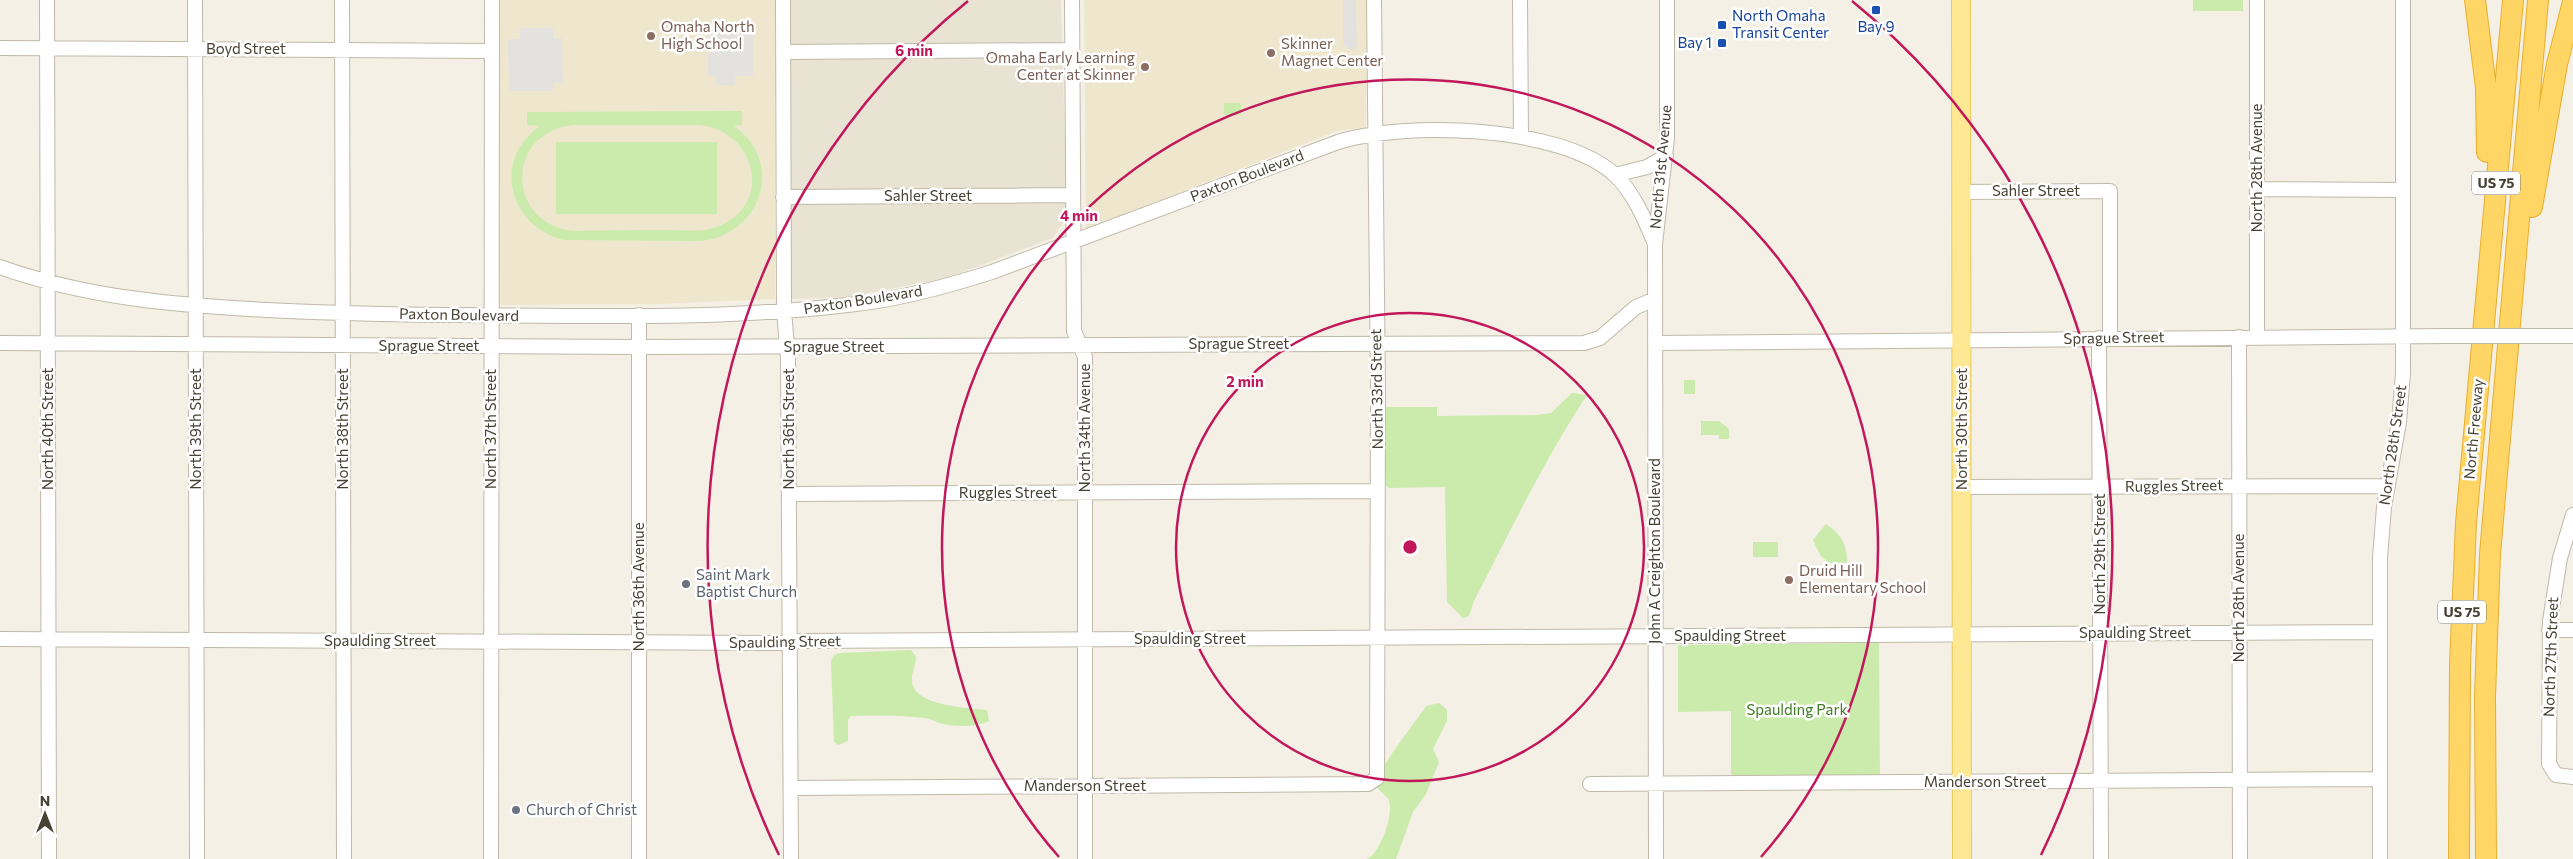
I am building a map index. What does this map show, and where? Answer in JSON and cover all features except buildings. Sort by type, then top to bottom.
[{"type":"highway","points":[[2475,0],[2484,59],[2488,120],[2480,366]]},
{"type":"highway","name":"North Freeway","points":[[2460,859],[2462,607],[2468,506],[2513,0]]},
{"type":"highway","name":"North Freeway","points":[[2486,859],[2485,696],[2488,600],[2538,0]]},
{"type":"highway","points":[[2506,366],[2542,142],[2557,64],[2573,2]]},
{"type":"main road","name":"North 30th Street","points":[[1961,0],[1962,859]]},
{"type":"street","name":"North 40th Street","points":[[47,0],[49,859]]},
{"type":"street","name":"North 39th Street","points":[[195,0],[196,859]]},
{"type":"street","name":"North 38th Street","points":[[342,0],[344,859]]},
{"type":"street","name":"North 37th Street","points":[[491,859],[492,0]]},
{"type":"street","name":"North 36th Street","points":[[783,0],[784,311],[787,347],[789,494],[791,859]]},
{"type":"street","name":"North 34th Avenue","points":[[1072,0],[1074,332],[1085,357],[1085,859]]},
{"type":"street","name":"North 33rd Street","points":[[1374,0],[1378,490],[1377,778]]},
{"type":"street","points":[[1520,0],[1520,137]]},
{"type":"street","name":"North 31st Avenue","points":[[1655,244],[1666,156],[1667,0]]},
{"type":"street","name":"North 28th Avenue","points":[[2257,0],[2257,337]]},
{"type":"street","name":"North 28th Street","points":[[2380,859],[2380,558],[2387,486],[2401,412],[2403,336],[2403,0]]},
{"type":"street","name":"Boyd Street","points":[[0,48],[492,51]]},
{"type":"street","points":[[783,52],[1072,50]]},
{"type":"street","name":"Paxton Boulevard","points":[[0,267],[47,282],[122,299],[196,307],[492,316],[639,315],[784,311],[856,304],[924,291],[992,272],[1319,148],[1374,133],[1420,130],[1520,137],[1570,150],[1599,164],[1615,175],[1640,211],[1655,244]]},
{"type":"street","points":[[1615,175],[1647,167],[1666,156]]},
{"type":"street","points":[[2257,189],[2403,190]]},
{"type":"street","name":"Sahler Street","points":[[1962,192],[2110,191]]},
{"type":"street","name":"North 29th Street","points":[[2101,859],[2100,486],[2110,191]]},
{"type":"street","name":"Sahler Street","points":[[783,197],[1073,196]]},
{"type":"street","name":"John A Creighton Boulevard","points":[[1655,244],[1656,859]]},
{"type":"street","name":"Sprague Street","points":[[0,343],[787,347],[1584,343],[1600,338],[1636,307],[1655,299]]},
{"type":"street","name":"North 36th Avenue","points":[[639,315],[639,859]]},
{"type":"street","name":"Sprague Street","points":[[1655,343],[2105,338],[2573,336]]},
{"type":"street","name":"North 28th Avenue","points":[[2239,337],[2240,859]]},
{"type":"street","name":"Ruggles Street","points":[[1962,488],[2239,485],[2387,486]]},
{"type":"street","name":"Ruggles Street","points":[[789,494],[1378,490]]},
{"type":"street","name":"North 27th Street","points":[[2573,516],[2560,558],[2549,630],[2548,761],[2552,771],[2559,776],[2573,777]]},
{"type":"street","points":[[2549,630],[2573,630]]},
{"type":"street","name":"Spaulding Street","points":[[0,639],[639,643],[2380,632]]},
{"type":"street","name":"Manderson Street","points":[[791,788],[1368,784],[1377,778]]},
{"type":"street","name":"Manderson Street","points":[[1590,784],[2379,779]]},
{"type":"shaded area","points":[[498,0],[775,0],[775,299],[659,304],[499,305]]},
{"type":"shaded area","points":[[789,0],[1061,0],[1067,216],[1053,238],[947,278],[843,298],[790,299]]},
{"type":"shaded area","points":[[1084,0],[1367,0],[1366,127],[1337,131],[1086,229]]},
{"type":"shaded area","points":[[1343,0],[1356,0],[1357,46],[1354,51],[1343,45]]},
{"type":"shaded area","points":[[716,23],[744,23],[744,32],[753,32],[753,76],[735,76],[735,85],[716,85],[716,76],[708,76],[708,31],[716,31]]},
{"type":"shaded area","points":[[520,28],[553,28],[553,38],[562,38],[563,83],[553,83],[553,91],[509,91],[508,39],[520,39]]},
{"type":"green space","points":[[2193,0],[2243,0],[2243,11],[2193,11]]},
{"type":"green space","points":[[1224,103],[1241,103],[1241,115],[1224,115]]},
{"type":"green space","points":[[742,111],[742,125],[734,126],[750,141],[759,159],[762,177],[759,196],[751,212],[738,226],[720,236],[699,241],[564,240],[545,233],[530,221],[519,207],[513,191],[512,174],[515,156],[525,140],[540,126],[527,125],[527,112]],"holes":[[[574,125],[699,125],[718,130],[734,140],[745,153],[751,169],[752,186],[747,202],[736,216],[719,226],[693,231],[574,231],[551,225],[535,212],[525,196],[522,178],[525,159],[535,143],[551,131]]]},
{"type":"green space","points":[[556,142],[717,142],[717,214],[556,214]]},
{"type":"green space","points":[[1684,380],[1695,380],[1695,394],[1684,394]]},
{"type":"green space","points":[[1572,393],[1587,395],[1556,445],[1528,497],[1474,601],[1469,616],[1463,618],[1447,602],[1445,487],[1389,488],[1385,485],[1384,407],[1437,407],[1437,416],[1537,415],[1551,413]]},
{"type":"green space","points":[[1701,421],[1719,421],[1729,429],[1729,439],[1719,439],[1719,435],[1701,435]]},
{"type":"green space","points":[[1826,524],[1840,536],[1845,545],[1847,563],[1829,563],[1820,555],[1813,540]]},
{"type":"green space","points":[[1753,542],[1778,542],[1778,557],[1753,557]]},
{"type":"green space","name":"Spaulding Park","points":[[1879,643],[1880,775],[1731,776],[1731,711],[1678,712],[1678,645]]},
{"type":"green space","points":[[911,650],[916,657],[912,684],[919,694],[927,699],[947,705],[987,710],[989,721],[961,726],[943,724],[916,717],[851,716],[848,720],[848,741],[838,745],[834,742],[831,661],[834,655],[840,653]]},
{"type":"green space","points":[[1439,703],[1447,710],[1447,721],[1433,749],[1439,762],[1426,794],[1413,812],[1396,859],[1367,859],[1377,850],[1385,833],[1390,815],[1389,801],[1376,783],[1378,777],[1389,757],[1426,706]]},
{"type":"place","name":"Bay 9","points":[[1876,10]]},
{"type":"place","name":"North Omaha Transit Center","points":[[1722,25]]},
{"type":"place","name":"Omaha North High School","points":[[651,36]]},
{"type":"place","name":"Bay 1","points":[[1722,43]]},
{"type":"place","name":"Skinner Magnet Center","points":[[1271,53]]},
{"type":"place","name":"Omaha Early Learning Center at Skinner","points":[[1145,67]]},
{"type":"place","name":"Druid Hill Elementary School","points":[[1789,580]]},
{"type":"place","name":"Saint Mark Baptist Church","points":[[686,584]]},
{"type":"place","name":"Church of Christ","points":[[516,810]]}]
